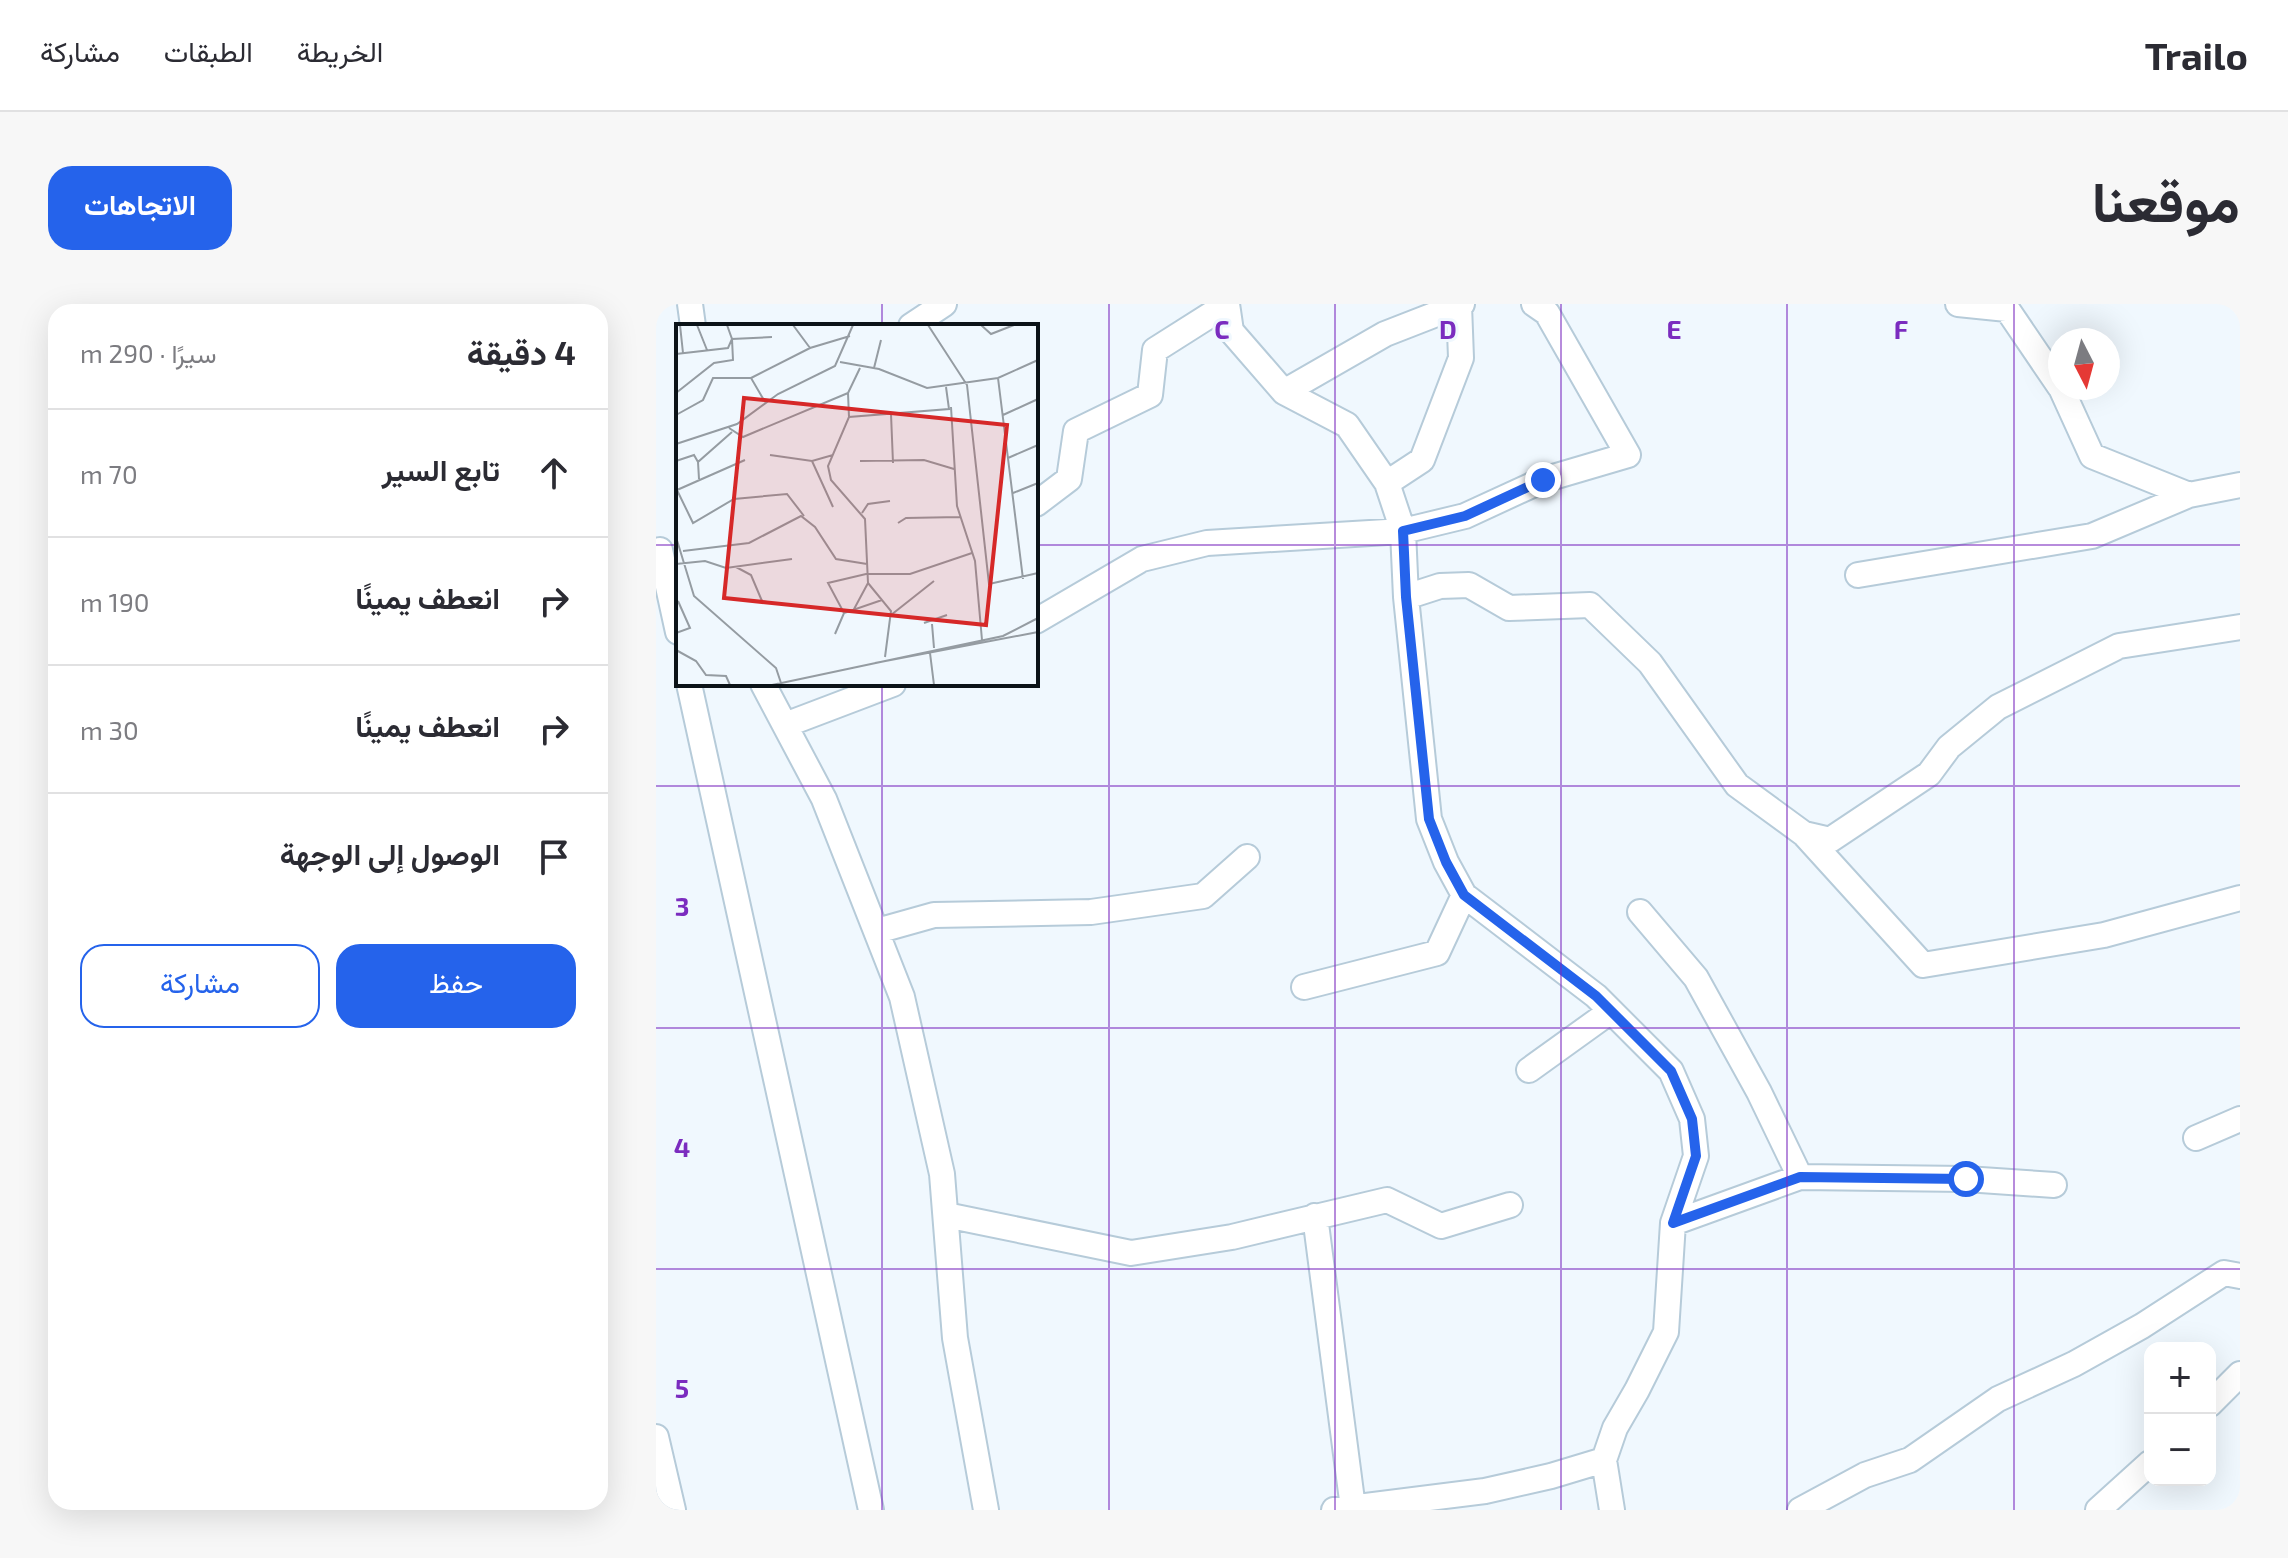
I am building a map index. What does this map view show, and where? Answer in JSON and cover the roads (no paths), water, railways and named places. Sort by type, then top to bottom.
[{"type":"street","points":[[690,304],[693,324]]},
{"type":"street","points":[[914,324],[944,304]]},
{"type":"street","points":[[1038,502],[1069,479],[1076,431],[1150,395],[1155,350],[1226,304],[1231,331],[1284,392],[1347,425],[1387,483],[1403,531],[1406,597],[1429,819],[1446,862],[1464,895],[1596,996],[1671,1071],[1692,1119],[1696,1156],[1673,1223],[1666,1332],[1615,1428],[1604,1460],[1612,1510]]},
{"type":"street","points":[[1284,392],[1385,334],[1461,304],[1461,358],[1422,460],[1387,483]]},
{"type":"street","points":[[1038,620],[1142,559],[1207,543],[1403,531],[1465,516],[1543,480],[1628,455],[1547,313],[1534,304]]},
{"type":"street","points":[[1958,304],[2007,309],[2048,369]]},
{"type":"street","points":[[2066,400],[2092,456],[2189,495]]},
{"type":"street","points":[[1858,575],[2092,536],[2189,495],[2240,485]]},
{"type":"street","points":[[656,551],[660,550],[676,623]]},
{"type":"street","points":[[1406,597],[1440,586],[1469,585],[1509,608],[1590,605],[1650,663],[1737,785],[1804,834],[1923,965],[2104,935],[2240,898]]},
{"type":"street","points":[[1804,834],[1830,840],[1929,774],[1949,747],[1998,707],[2119,646],[2240,627]]},
{"type":"street","points":[[689,686],[871,1510]]},
{"type":"street","points":[[764,686],[824,799],[902,997],[942,1174],[955,1338],[986,1510]]},
{"type":"street","points":[[785,725],[888,686]]},
{"type":"street","points":[[877,931],[934,915],[1091,912],[1203,896],[1247,857]]},
{"type":"street","points":[[1304,987],[1437,953],[1464,895]]},
{"type":"street","points":[[1640,912],[1696,978],[1759,1092],[1800,1177]]},
{"type":"street","points":[[1529,1070],[1611,1011]]},
{"type":"street","points":[[2196,1138],[2240,1119]]},
{"type":"street","points":[[1673,1223],[1800,1177],[1966,1179],[2054,1185]]},
{"type":"street","points":[[946,1215],[1131,1253],[1232,1237],[1387,1200],[1441,1226],[1510,1205]]},
{"type":"street","points":[[1315,1216],[1344,1509],[1485,1491],[1604,1460]]},
{"type":"street","points":[[1800,1510],[1865,1475],[1910,1460],[1998,1399],[2087,1357],[2224,1273],[2240,1276]]},
{"type":"street","points":[[2216,1398],[2240,1374]]},
{"type":"street","points":[[656,1437],[673,1510]]},
{"type":"street","points":[[2115,1505],[2144,1470]]}]
